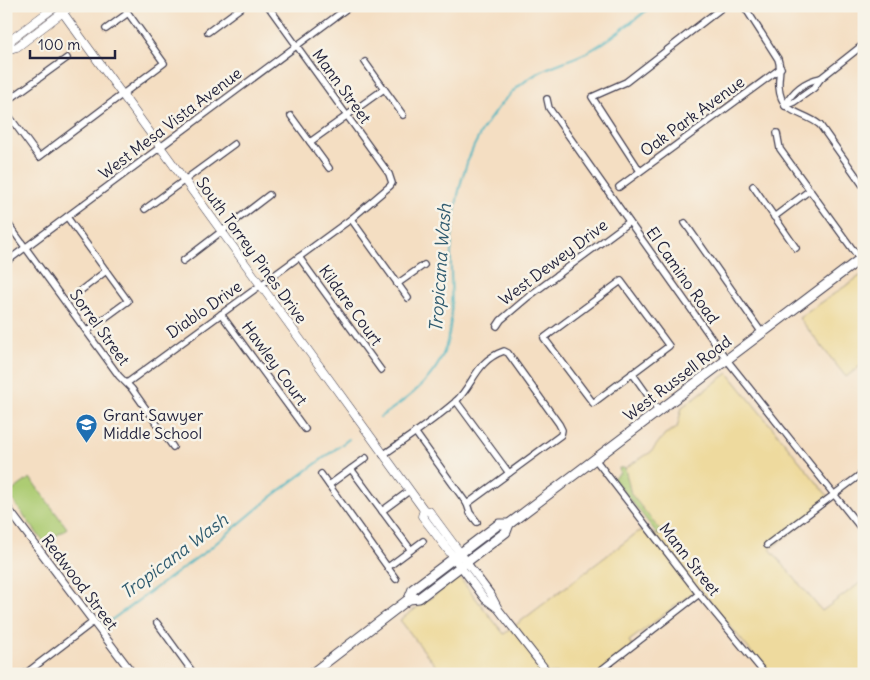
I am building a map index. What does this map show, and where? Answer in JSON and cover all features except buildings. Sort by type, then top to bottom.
[{"type":"main road","points":[[7,50],[17,47],[59,8],[71,6]]},
{"type":"main road","name":"South Torrey Pines Drive","points":[[59,8],[383,455],[424,510],[429,511],[464,565]]},
{"type":"main road","name":"West Russell Road","points":[[409,599],[419,598],[464,565],[506,532],[509,524],[862,260]]},
{"type":"main road","name":"West Russell Road","points":[[311,674],[409,599],[413,589],[499,524],[509,524]]},
{"type":"street","points":[[6,112],[39,157],[164,63],[123,6]]},
{"type":"street","points":[[208,32],[243,6]]},
{"type":"street","name":"Mann Street","points":[[268,6],[391,178],[392,183]]},
{"type":"street","name":"West Mesa Vista Avenue","points":[[6,262],[350,6]]},
{"type":"street","points":[[640,171],[592,97],[626,82],[724,6]]},
{"type":"street","points":[[744,6],[778,59],[781,68],[780,94],[786,106],[797,114],[814,120],[820,125],[864,187]]},
{"type":"street","points":[[106,29],[128,12]]},
{"type":"street","points":[[786,106],[814,88],[821,78],[864,44]]},
{"type":"street","points":[[6,102],[67,58]]},
{"type":"street","points":[[365,62],[403,115]]},
{"type":"street","name":"Oak Park Avenue","points":[[619,187],[781,68]]},
{"type":"street","points":[[310,142],[384,89]]},
{"type":"street","name":"El Camino Road","points":[[547,99],[549,108],[726,360],[864,532]]},
{"type":"street","points":[[291,116],[329,168]]},
{"type":"street","points":[[777,133],[780,148],[862,260]]},
{"type":"street","points":[[145,209],[234,144]]},
{"type":"street","name":"Diablo Drive","points":[[127,383],[261,286],[351,218],[392,183]]},
{"type":"street","points":[[753,186],[796,248]]},
{"type":"street","points":[[774,217],[810,190]]},
{"type":"street","points":[[183,261],[269,195]]},
{"type":"street","points":[[67,217],[128,301],[87,332]]},
{"type":"street","points":[[351,218],[408,298]]},
{"type":"street","name":"Sorrel Street","points":[[6,221],[173,447]]},
{"type":"street","name":"West Dewey Drive","points":[[497,326],[501,320],[528,297],[629,222]]},
{"type":"street","points":[[685,222],[762,333]]},
{"type":"street","name":"Kildare Court","points":[[299,257],[381,370]]},
{"type":"street","points":[[397,284],[424,265]]},
{"type":"street","points":[[80,291],[106,271]]},
{"type":"street","points":[[621,281],[669,346],[632,373],[593,403],[544,338],[621,281]]},
{"type":"street","name":"Hawley Court","points":[[221,314],[305,429]]},
{"type":"street","points":[[383,455],[456,401],[477,371],[496,354],[504,351],[508,353],[562,430],[561,434],[467,504]]},
{"type":"street","points":[[632,373],[659,411]]},
{"type":"street","points":[[456,401],[509,473]]},
{"type":"street","points":[[415,432],[467,504],[477,522]]},
{"type":"street","points":[[329,486],[366,458]]},
{"type":"street","name":"Mann Street","points":[[595,459],[699,594],[765,674]]},
{"type":"street","points":[[351,469],[411,550]]},
{"type":"street","points":[[767,545],[864,472]]},
{"type":"street","points":[[321,474],[396,579]]},
{"type":"street","points":[[382,510],[410,491]]},
{"type":"street","name":"Redwood Street","points":[[6,506],[133,674]]},
{"type":"street","points":[[388,567],[423,541]]},
{"type":"street","name":"South Torrey Pines Drive","points":[[464,565],[485,599],[499,610],[549,674]]},
{"type":"street","points":[[596,674],[699,594]]},
{"type":"street","points":[[25,674],[93,622]]},
{"type":"street","points":[[157,622],[194,674]]},
{"type":"green space","points":[[619,468],[625,468],[631,494],[661,530],[659,536],[613,478],[620,473]]},
{"type":"green space","points":[[30,478],[67,528],[45,544],[8,494]]},
{"type":"sand","points":[[860,276],[864,278],[864,363],[846,377],[799,318]]},
{"type":"sand","points":[[728,373],[832,501],[770,549],[822,611],[864,580],[864,674],[769,674],[699,588],[629,641],[635,651],[605,674],[442,674],[400,620],[459,577],[504,634],[638,532],[645,530],[659,536],[660,530],[631,494],[625,468],[651,452],[665,434],[677,428],[682,407]]},
{"type":"waterway","name":"Tropicana Wash","points":[[380,417],[421,386],[440,361],[445,348],[451,321],[451,253],[457,200],[472,150],[489,120],[499,106],[531,77],[593,49],[652,6]]},
{"type":"waterway","name":"Tropicana Wash","points":[[110,621],[209,549],[270,498],[349,439]]},
{"type":"place","name":"Grant Sawyer Middle School","points":[[87,443]]}]
